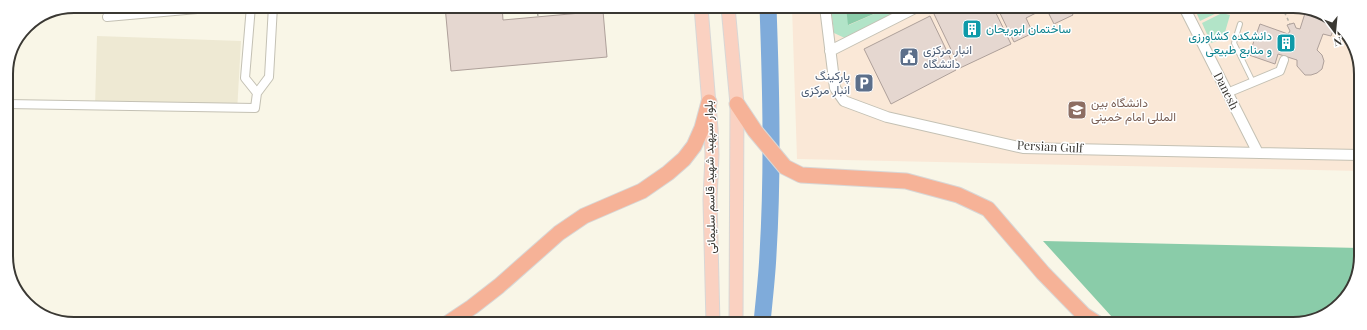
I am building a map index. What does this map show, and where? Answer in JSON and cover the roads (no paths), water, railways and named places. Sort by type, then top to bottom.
[{"type":"highway","points":[[457,317],[500,286],[559,233],[584,216],[642,191],[668,173],[684,159],[694,146],[702,128],[709,102]]},
{"type":"highway","points":[[737,104],[755,131],[785,167],[801,175],[906,181],[958,195],[988,209],[1048,278],[1087,317]]},
{"type":"main road","name":"بلوار سپهبد شهید قاسم سلیمانی","points":[[702,13],[712,155],[710,200],[713,317]]},
{"type":"main road","name":"بلوار سپهبد شهید قاسم سلیمانی","points":[[729,13],[737,104],[736,317]]},
{"type":"street","points":[[107,17],[152,13]]},
{"type":"street","points":[[251,13],[246,78],[257,93]]},
{"type":"street","points":[[13,104],[254,108],[257,93],[269,77],[273,13]]},
{"type":"street","name":"Persian Gulf","points":[[826,13],[835,88],[844,102],[887,117],[1023,148],[1354,155]]},
{"type":"street","points":[[830,51],[905,13]]},
{"type":"street","name":"Danesh","points":[[1187,13],[1258,153]]},
{"type":"street","points":[[1228,93],[1280,71],[1284,60]]},
{"type":"lane","points":[[1240,24],[1234,43],[1253,82]]},
{"type":"waterway","points":[[763,317],[768,263],[771,192],[771,99],[768,13]]},
{"type":"place","name":"ساختمان ابوریحان","points":[[972,29]]},
{"type":"place","name":"دانشکده کشاورزی و منابع طبیعی","points":[[1286,43]]},
{"type":"place","name":"انبار مرکزی داتشگاه","points":[[909,57]]},
{"type":"place","name":"پارکینگ انبار مرکزی","points":[[864,83]]},
{"type":"place","name":"دانشگاه بین المللی امام خمینی","points":[[1077,110]]}]
